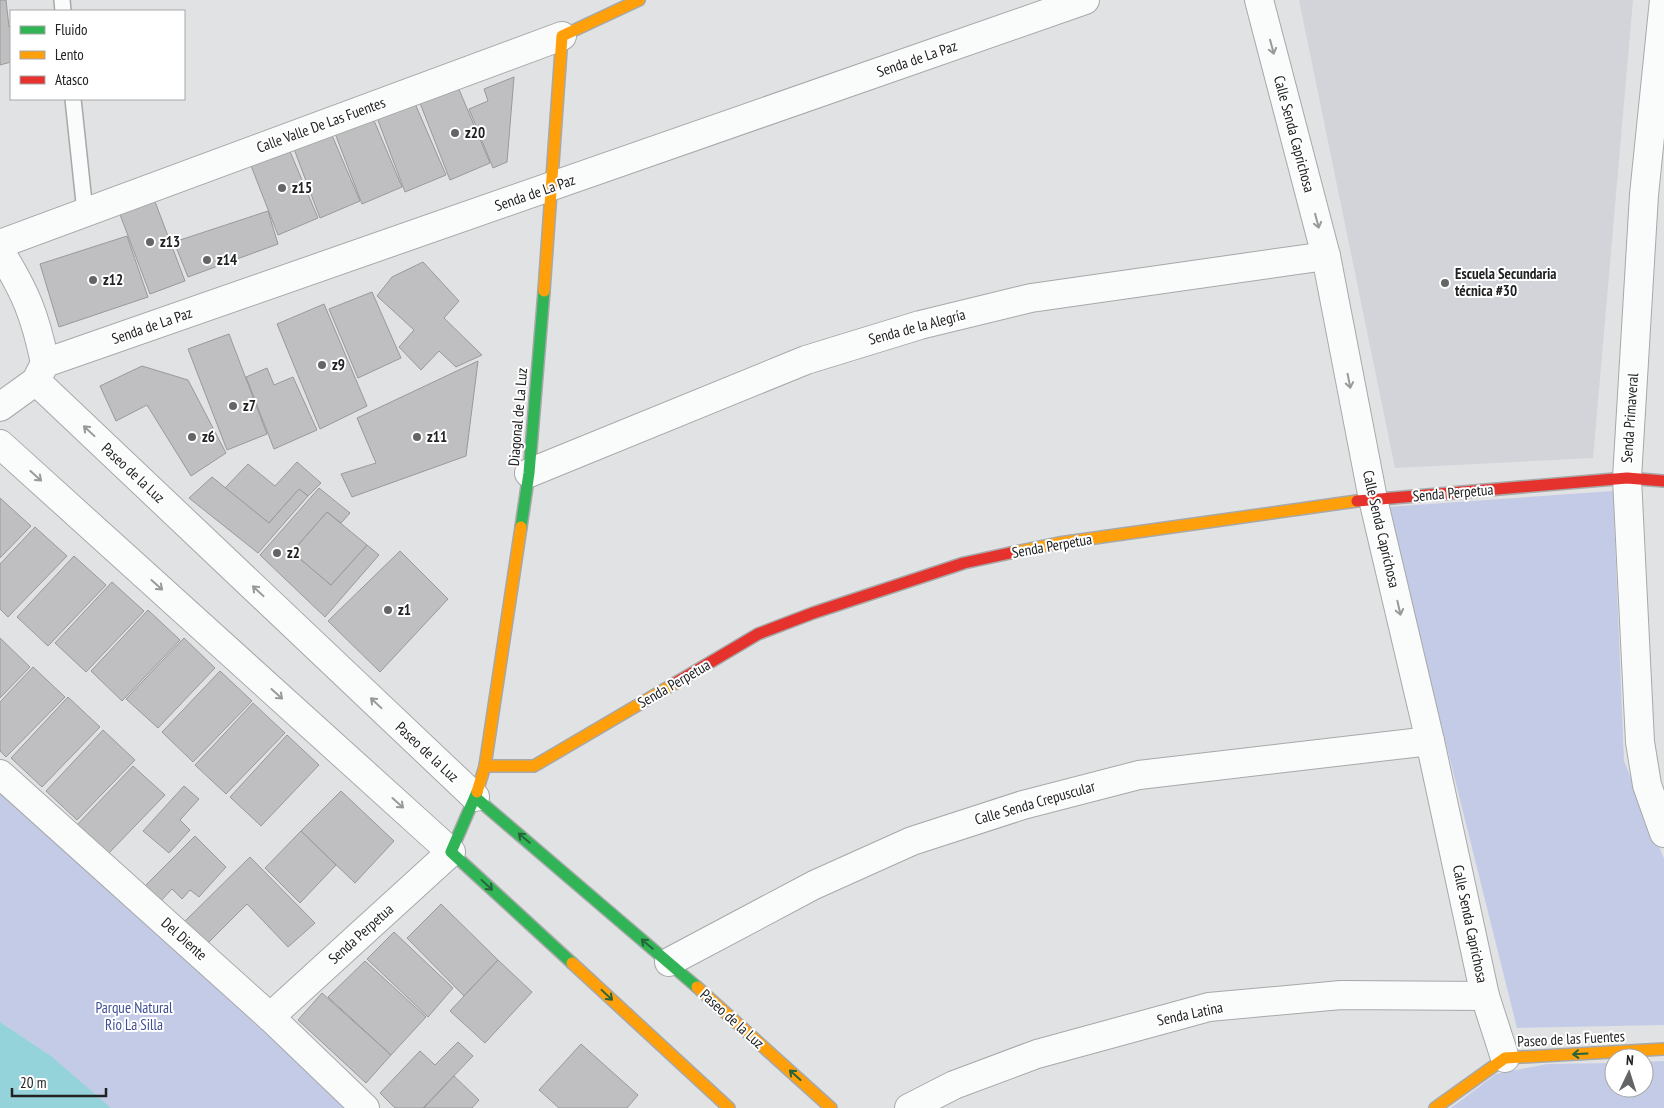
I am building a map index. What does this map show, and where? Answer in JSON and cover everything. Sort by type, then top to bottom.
[{"type":"street","name":"Calle Valle De Las Fuentes","points":[[0,244],[562,36],[639,0]]},
{"type":"street","name":"Senda de La Paz","points":[[0,407],[41,372],[552,187],[1085,0]]},
{"type":"street","name":"Calle Senda Caprichosa","points":[[1259,0],[1326,256],[1374,499],[1486,996],[1505,1058]]},
{"type":"street","name":"Senda Primaveral","points":[[1664,0],[1654,197],[1626,478],[1640,742],[1656,787],[1664,833]]},
{"type":"street","name":"Diagonal de La Luz","points":[[475,797],[485,766],[529,473],[562,36]]},
{"type":"street","points":[[0,251],[22,285],[32,311],[41,372]]},
{"type":"street","name":"Senda de la Alegría","points":[[529,473],[806,360],[920,325],[1030,298],[1326,256]]},
{"type":"street","name":"Paseo de la Luz","points":[[41,372],[475,797],[669,962],[831,1108]]},
{"type":"street","points":[[0,444],[451,852],[729,1108]]},
{"type":"street","name":"Senda Perpetua","points":[[485,766],[534,766],[758,634],[813,613],[964,563],[1059,543],[1374,499],[1626,478],[1664,481]]},
{"type":"street","name":"Calle Senda Crepuscular","points":[[669,962],[814,885],[903,845],[1023,804],[1139,775],[1430,741]]},
{"type":"street","name":"Del Diente","points":[[0,774],[270,1017],[365,1108]]},
{"type":"street","name":"Senda Perpetua","points":[[270,1017],[451,852],[475,797]]},
{"type":"street","name":"Senda Latina","points":[[909,1108],[954,1084],[1038,1054],[1209,1007],[1341,995],[1486,996]]},
{"type":"street","name":"Paseo de las Fuentes","points":[[1435,1108],[1505,1058],[1664,1049]]},
{"type":"lane","points":[[73,100],[85,212]]},
{"type":"shaded area","points":[[1299,0],[1633,0],[1593,458],[1395,468]]},
{"type":"shaded area","points":[[0,1022],[51,1056],[111,1108],[0,1108]]},
{"type":"green space","points":[[1613,491],[1624,761],[1664,859],[1664,1025],[1517,1028],[1387,507]]},
{"type":"green space","name":"Parque Natural Rio La Silla","points":[[0,774],[362,1108],[4,1108],[51,1056],[0,1022]]},
{"type":"green space","points":[[1664,1061],[1664,1108],[1451,1108],[1496,1074],[1547,1064],[1604,1063],[1604,1098],[1654,1098],[1654,1062]]},
{"type":"building","points":[[0,0],[6,0],[10,26],[10,62],[0,65]]},
{"type":"building","points":[[514,77],[507,162],[493,168],[469,109],[488,101],[484,89]]},
{"type":"building","name":"z20","points":[[458,87],[490,163],[450,180],[420,103]]},
{"type":"building","points":[[413,99],[446,175],[405,192],[376,115]]},
{"type":"building","points":[[370,111],[402,187],[362,204],[333,128]]},
{"type":"building","points":[[328,126],[360,201],[320,218],[291,141]]},
{"type":"building","name":"z15","points":[[286,142],[318,218],[278,235],[248,158]]},
{"type":"building","name":"z13","points":[[151,191],[185,281],[150,294],[116,204]]},
{"type":"building","name":"z14","points":[[268,211],[278,244],[188,277],[174,242]]},
{"type":"building","name":"z12","points":[[127,236],[148,297],[59,327],[40,264]]},
{"type":"building","points":[[423,262],[459,301],[444,318],[482,355],[456,367],[439,351],[421,370],[399,347],[414,330],[377,296],[392,277]]},
{"type":"building","points":[[372,292],[401,358],[358,378],[329,309]]},
{"type":"building","name":"z9","points":[[324,304],[367,406],[320,429],[277,324]]},
{"type":"building","name":"z7","points":[[229,334],[267,434],[227,450],[188,349]]},
{"type":"building","name":"z11","points":[[478,361],[466,456],[352,497],[341,474],[376,463],[357,418]]},
{"type":"building","name":"z6","points":[[142,366],[188,380],[226,453],[191,476],[147,405],[116,421],[100,386]]},
{"type":"building","points":[[267,368],[274,385],[293,377],[317,430],[274,449],[246,377]]},
{"type":"building","points":[[297,462],[321,483],[308,496],[299,489],[269,523],[225,488],[248,464],[275,486]]},
{"type":"building","points":[[212,477],[269,523],[299,489],[308,496],[258,553],[189,498]]},
{"type":"building","name":"z2","points":[[319,488],[350,513],[341,523],[327,512],[292,552],[331,585],[367,545],[379,555],[325,617],[260,555]]},
{"type":"building","points":[[0,498],[31,526],[0,558]]},
{"type":"building","points":[[327,512],[367,545],[331,585],[292,552]]},
{"type":"building","points":[[35,527],[67,556],[8,617],[0,609],[0,564]]},
{"type":"building","name":"z1","points":[[400,551],[448,599],[380,672],[328,621]]},
{"type":"building","points":[[74,556],[106,585],[48,646],[17,617]]},
{"type":"building","points":[[112,582],[144,611],[86,672],[55,643]]},
{"type":"building","points":[[148,610],[180,640],[122,701],[91,671]]},
{"type":"building","points":[[0,638],[30,667],[0,698]]},
{"type":"building","points":[[184,638],[215,668],[158,728],[126,699]]},
{"type":"building","points":[[33,667],[65,697],[6,757],[0,751],[0,702]]},
{"type":"building","points":[[220,671],[252,701],[193,762],[162,732]]},
{"type":"building","points":[[68,697],[100,727],[42,787],[11,758]]},
{"type":"building","points":[[253,703],[285,733],[226,794],[195,765]]},
{"type":"building","points":[[103,730],[135,760],[77,820],[46,791]]},
{"type":"building","points":[[287,735],[319,765],[261,826],[230,797]]},
{"type":"building","points":[[133,766],[165,795],[106,856],[75,827]]},
{"type":"building","points":[[184,786],[199,799],[180,820],[190,830],[169,853],[143,831]]},
{"type":"building","points":[[341,791],[394,841],[355,883],[301,831]]},
{"type":"building","points":[[301,831],[336,865],[300,903],[265,868]]},
{"type":"building","points":[[195,836],[226,867],[199,897],[190,890],[182,899],[172,889],[157,905],[141,890]]},
{"type":"building","points":[[250,857],[315,923],[288,947],[247,904],[203,948],[181,925]]},
{"type":"building","points":[[441,904],[498,960],[464,996],[407,938]]},
{"type":"building","points":[[394,932],[453,988],[428,1017],[367,959]]},
{"type":"building","points":[[498,960],[532,992],[485,1043],[450,1011]]},
{"type":"building","points":[[365,961],[426,1017],[391,1055],[328,997]]},
{"type":"building","points":[[322,993],[391,1055],[366,1083],[298,1020]]},
{"type":"building","points":[[458,1042],[473,1056],[423,1108],[395,1108],[380,1093],[420,1051],[435,1065]]},
{"type":"building","points":[[581,1044],[638,1095],[627,1108],[559,1108],[539,1090]]},
{"type":"building","points":[[454,1076],[479,1100],[472,1108],[424,1108]]},
{"type":"traffic: fast","points":[[521,527],[529,473],[544,291]]},
{"type":"traffic: fast","points":[[477,792],[451,852],[572,963]]},
{"type":"traffic: fast","points":[[475,797],[697,987]]},
{"type":"traffic: slow","points":[[544,291],[562,36],[639,0]]},
{"type":"traffic: slow","points":[[1010,553],[1059,543],[1357,501]]},
{"type":"traffic: slow","points":[[477,792],[485,766],[521,527]]},
{"type":"traffic: slow","points":[[485,766],[534,766],[677,682]]},
{"type":"traffic: slow","points":[[572,963],[729,1108]]},
{"type":"traffic: slow","points":[[697,987],[831,1108]]},
{"type":"traffic: slow","points":[[1435,1108],[1505,1058],[1664,1049]]},
{"type":"traffic: jam","points":[[1357,501],[1627,478],[1664,481]]},
{"type":"traffic: jam","points":[[677,682],[758,634],[813,613],[964,563],[1010,553]]},
{"type":"place","name":"z20","points":[[455,133]]},
{"type":"place","name":"z15","points":[[282,188]]},
{"type":"place","name":"z13","points":[[150,242]]},
{"type":"place","name":"z14","points":[[207,260]]},
{"type":"place","name":"z12","points":[[93,280]]},
{"type":"place","name":"Escuela Secundaria técnica #30","points":[[1445,283]]},
{"type":"place","name":"z9","points":[[322,365]]},
{"type":"place","name":"z7","points":[[233,406]]},
{"type":"place","name":"z6","points":[[192,437]]},
{"type":"place","name":"z11","points":[[417,437]]},
{"type":"place","name":"z2","points":[[277,553]]},
{"type":"place","name":"z1","points":[[388,610]]}]
